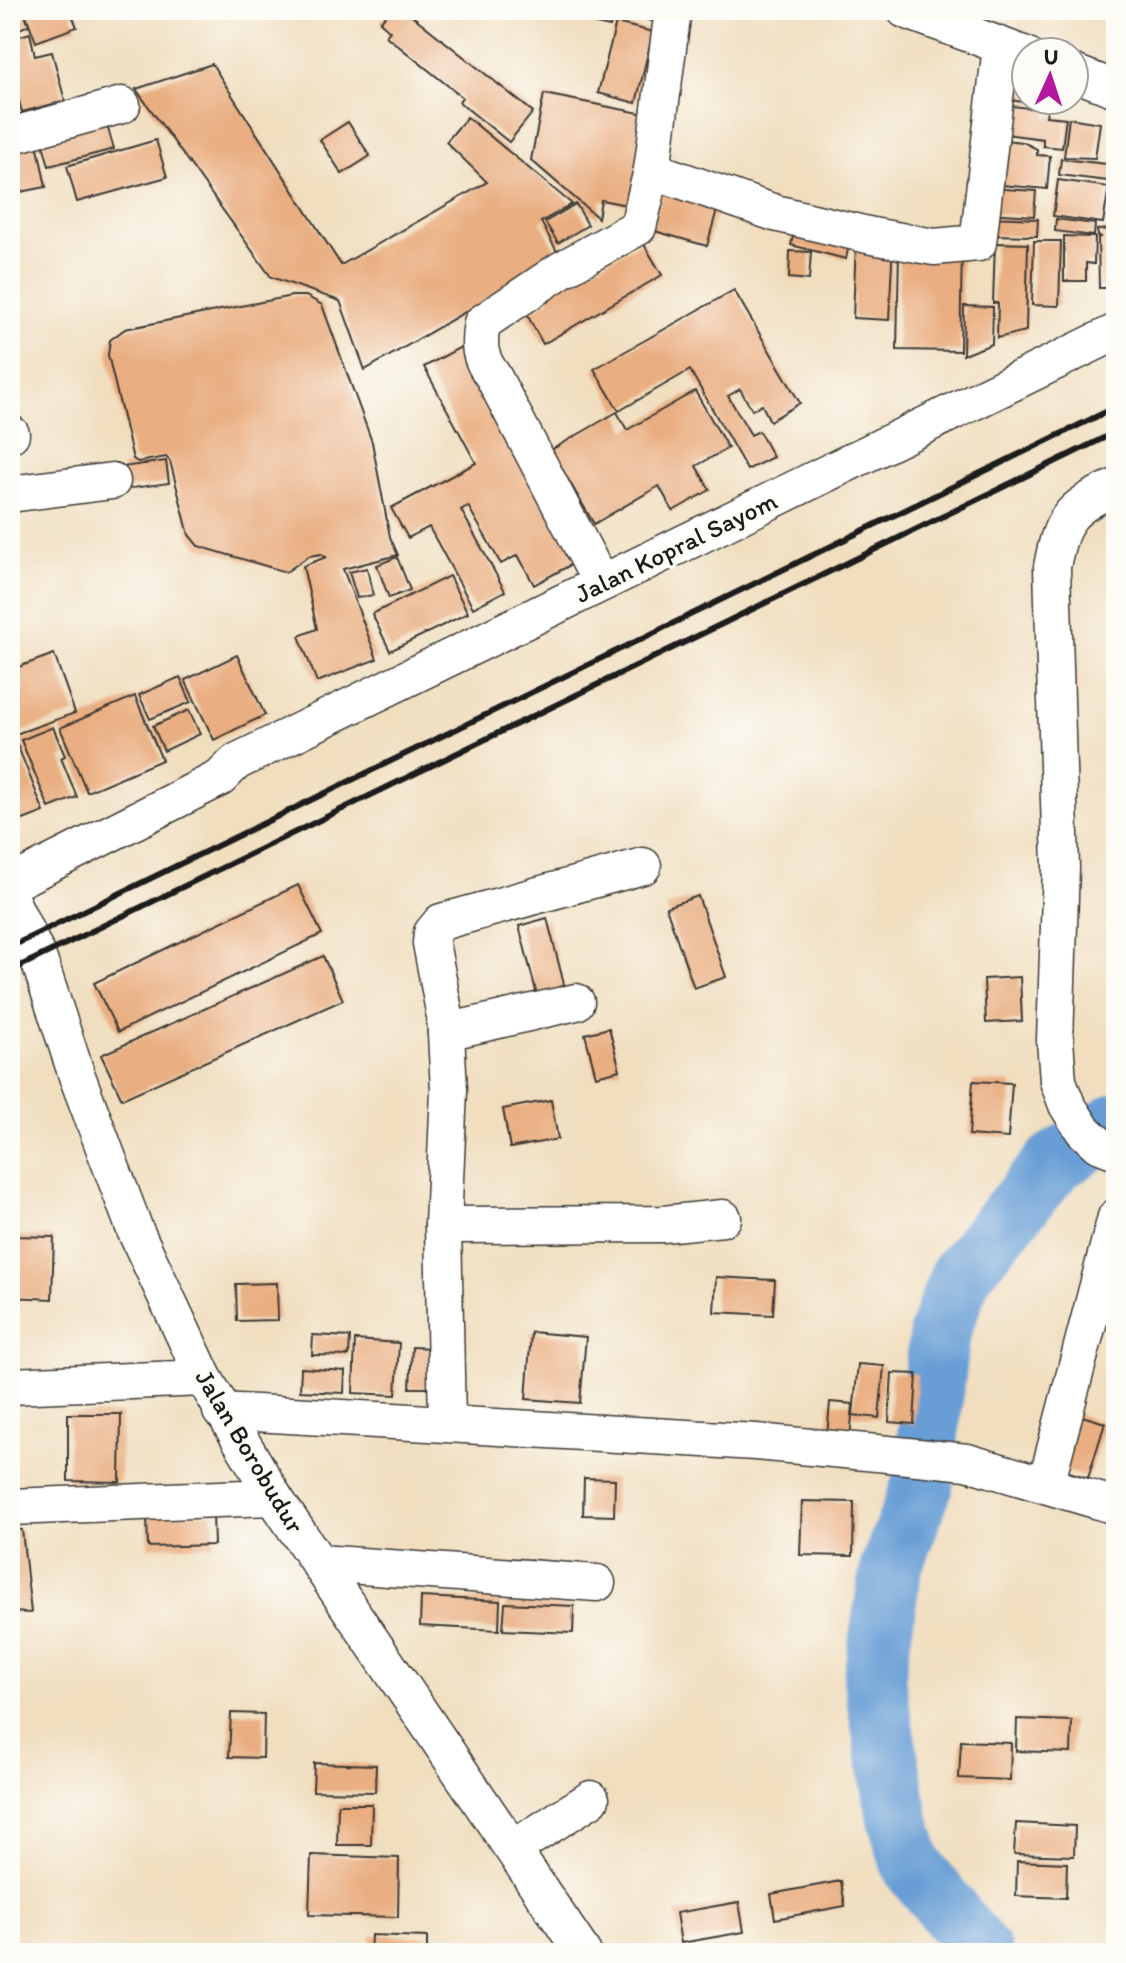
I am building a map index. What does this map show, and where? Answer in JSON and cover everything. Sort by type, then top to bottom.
[{"type":"street","points":[[601,583],[484,364],[478,345],[482,323],[561,270],[638,227],[652,170],[673,10]]},
{"type":"street","points":[[652,170],[775,213],[872,236],[934,247],[978,243],[999,37],[905,10]]},
{"type":"street","points":[[1090,79],[1116,89]]},
{"type":"street","points":[[10,136],[122,105]]},
{"type":"street","name":"Jalan Kopral Sayom","points":[[10,884],[220,778],[236,762],[1116,332]]},
{"type":"street","points":[[10,494],[112,481]]},
{"type":"street","points":[[1099,1142],[1067,1105],[1058,1081],[1055,1040],[1061,867],[1052,567],[1065,519],[1081,505],[1116,487]]},
{"type":"street","name":"Jalan Kopral Sayom","points":[[10,862],[212,763],[236,762]]},
{"type":"street","points":[[447,1423],[443,1225],[449,1090],[446,1032],[432,933],[441,922],[643,866]]},
{"type":"street","name":"Jalan Borobudur","points":[[10,899],[38,957],[77,1076],[135,1230],[221,1411],[274,1497],[583,1953]]},
{"type":"street","points":[[446,1032],[576,1002]]},
{"type":"street","points":[[1046,1484],[1116,1217]]},
{"type":"street","points":[[443,1225],[663,1224],[723,1218]]},
{"type":"street","points":[[10,1386],[204,1378]]},
{"type":"street","points":[[221,1411],[756,1442],[967,1462],[1116,1506]]},
{"type":"street","points":[[10,1507],[274,1497]]},
{"type":"street","points":[[320,1563],[597,1583]]},
{"type":"street","points":[[514,1848],[591,1799]]},
{"type":"building","points":[[10,10],[23,10],[29,25],[10,33]]},
{"type":"building","points":[[24,10],[70,10],[77,27],[36,42]]},
{"type":"building","points":[[390,10],[405,10],[533,112],[509,142],[459,102],[462,97],[386,36],[390,31],[380,22]]},
{"type":"building","points":[[595,10],[614,10],[610,27],[592,23]]},
{"type":"building","points":[[624,10],[664,10],[661,23],[623,14]]},
{"type":"building","points":[[616,23],[653,32],[636,103],[598,93]]},
{"type":"building","points":[[30,33],[35,56],[52,52],[65,101],[22,112],[10,68],[10,39]]},
{"type":"building","points":[[1010,54],[1010,100],[1003,99]]},
{"type":"building","points":[[212,64],[341,265],[487,182],[446,142],[467,117],[572,204],[541,222],[560,257],[365,370],[340,301],[271,277],[136,89]]},
{"type":"building","points":[[544,94],[650,115],[632,206],[601,200],[598,218],[531,160]]},
{"type":"building","points":[[1002,105],[1010,106],[1010,116],[1066,118],[1062,148],[1043,146],[1043,139],[998,133]]},
{"type":"building","points":[[104,115],[114,149],[49,166],[40,133]]},
{"type":"building","points":[[1069,118],[1100,123],[1095,158],[1064,157]]},
{"type":"building","points":[[348,122],[370,156],[342,174],[320,140]]},
{"type":"building","points":[[35,133],[46,187],[15,193],[10,173],[10,139]]},
{"type":"building","points":[[995,139],[1023,142],[1037,149],[1037,155],[1050,156],[1047,189],[991,184]]},
{"type":"building","points":[[156,140],[167,177],[77,202],[67,166]]},
{"type":"building","points":[[1061,159],[1116,165],[1116,182],[1059,175]]},
{"type":"building","points":[[1058,180],[1109,187],[1103,223],[1053,216]]},
{"type":"building","points":[[989,188],[1036,191],[1034,216],[987,213]]},
{"type":"building","points":[[662,190],[718,206],[707,246],[651,230]]},
{"type":"building","points":[[576,204],[588,225],[558,243],[545,222]]},
{"type":"building","points":[[987,217],[1038,219],[1037,236],[987,235]]},
{"type":"building","points":[[1056,219],[1095,224],[1094,236],[1055,231]]},
{"type":"building","points":[[796,222],[851,235],[846,259],[791,245]]},
{"type":"building","points":[[1116,229],[1116,288],[1099,288],[1098,237],[1102,237],[1098,236],[1097,230]]},
{"type":"building","points":[[1064,236],[1095,237],[1094,264],[1086,263],[1086,281],[1064,281]]},
{"type":"building","points":[[856,240],[893,242],[889,320],[853,318]]},
{"type":"building","points":[[642,241],[662,275],[543,344],[526,313],[550,300],[547,295]]},
{"type":"building","points":[[1034,241],[1061,241],[1059,306],[1032,305]]},
{"type":"building","points":[[995,243],[1028,244],[1026,331],[997,338],[998,303],[993,303]]},
{"type":"building","points":[[899,249],[962,250],[960,351],[897,350]]},
{"type":"building","points":[[790,251],[811,252],[809,280],[789,278]]},
{"type":"building","points":[[734,290],[800,403],[770,421],[762,405],[752,410],[740,389],[728,396],[751,435],[759,431],[773,457],[747,470],[690,370],[619,411],[594,369]]},
{"type":"building","points":[[292,296],[306,296],[322,305],[372,442],[390,537],[398,555],[343,569],[377,659],[317,682],[299,636],[317,629],[303,566],[326,557],[321,554],[309,556],[286,572],[198,546],[189,535],[170,461],[166,457],[138,462],[133,459],[108,355],[110,340],[125,329]]},
{"type":"building","points":[[964,306],[993,307],[992,344],[963,355]]},
{"type":"building","points":[[468,343],[585,557],[534,585],[518,555],[501,564],[468,506],[461,510],[505,591],[473,608],[429,527],[408,538],[391,508],[476,463],[424,367]]},
{"type":"building","points":[[695,391],[728,448],[696,466],[710,490],[673,511],[659,486],[594,524],[551,450],[617,412],[627,430]]},
{"type":"building","points":[[166,461],[169,483],[126,489],[122,467]]},
{"type":"building","points":[[397,557],[410,590],[389,598],[377,565]]},
{"type":"building","points":[[367,568],[373,595],[357,598],[349,572]]},
{"type":"building","points":[[449,576],[468,613],[390,651],[372,614]]},
{"type":"building","points":[[54,654],[75,713],[10,736],[10,670]]},
{"type":"building","points":[[237,655],[265,715],[214,740],[185,680]]},
{"type":"building","points":[[180,677],[191,702],[150,719],[139,695]]},
{"type":"building","points":[[135,696],[162,760],[87,792],[60,728]]},
{"type":"building","points":[[189,710],[200,734],[164,751],[153,726]]},
{"type":"building","points":[[53,727],[65,756],[61,758],[77,797],[49,808],[21,740]]},
{"type":"building","points":[[15,739],[44,812],[10,825],[10,741]]},
{"type":"building","points":[[298,885],[322,934],[118,1032],[94,983]]},
{"type":"building","points":[[698,896],[726,977],[694,988],[666,907]]},
{"type":"building","points":[[547,918],[565,988],[537,995],[519,926]]},
{"type":"building","points":[[323,956],[343,1000],[122,1099],[101,1055]]},
{"type":"building","points":[[1020,977],[1022,1021],[986,1023],[984,979]]},
{"type":"building","points":[[609,1028],[620,1070],[596,1076],[585,1034]]},
{"type":"building","points":[[973,1081],[1012,1083],[1008,1138],[969,1135]]},
{"type":"building","points":[[551,1100],[558,1139],[510,1148],[503,1109]]},
{"type":"building","points":[[10,1236],[54,1237],[52,1299],[10,1297]]},
{"type":"building","points":[[716,1277],[775,1280],[773,1315],[714,1312]]},
{"type":"building","points":[[277,1283],[278,1320],[237,1321],[236,1284]]},
{"type":"building","points":[[531,1332],[586,1337],[580,1403],[526,1399]]},
{"type":"building","points":[[313,1335],[350,1337],[349,1356],[312,1355]]},
{"type":"building","points":[[355,1340],[399,1343],[396,1395],[353,1393]]},
{"type":"building","points":[[412,1347],[432,1348],[431,1388],[410,1388]]},
{"type":"building","points":[[858,1364],[884,1366],[879,1418],[853,1415]]},
{"type":"building","points":[[301,1368],[345,1371],[344,1393],[300,1391]]},
{"type":"building","points":[[892,1373],[917,1374],[914,1424],[889,1422]]},
{"type":"building","points":[[830,1402],[853,1404],[850,1439],[827,1437]]},
{"type":"building","points":[[1069,1412],[1105,1423],[1088,1478],[1053,1467]]},
{"type":"building","points":[[68,1414],[121,1414],[120,1482],[68,1481]]},
{"type":"building","points":[[584,1478],[615,1479],[614,1516],[583,1515]]},
{"type":"building","points":[[802,1501],[854,1502],[853,1556],[800,1555]]},
{"type":"building","points":[[213,1513],[214,1545],[148,1547],[147,1516]]},
{"type":"building","points":[[10,1529],[22,1530],[31,1613],[10,1612]]},
{"type":"building","points":[[421,1597],[500,1601],[499,1630],[420,1626]]},
{"type":"building","points":[[505,1603],[574,1606],[573,1633],[503,1630]]},
{"type":"building","points":[[231,1713],[264,1714],[263,1758],[229,1757]]},
{"type":"building","points":[[1017,1719],[1072,1721],[1071,1753],[1016,1751]]},
{"type":"building","points":[[961,1741],[1011,1743],[1010,1780],[959,1778]]},
{"type":"building","points":[[314,1763],[376,1765],[375,1792],[313,1791]]},
{"type":"building","points":[[338,1804],[372,1804],[371,1845],[337,1845]]},
{"type":"building","points":[[1016,1823],[1075,1826],[1074,1856],[1014,1854]]},
{"type":"building","points":[[311,1855],[399,1858],[398,1917],[309,1915]]},
{"type":"building","points":[[1017,1861],[1067,1863],[1066,1898],[1016,1896]]},
{"type":"building","points":[[841,1881],[845,1906],[775,1919],[771,1894]]},
{"type":"building","points":[[739,1902],[744,1932],[681,1943],[676,1913]]},
{"type":"building","points":[[371,1935],[427,1937],[427,1953],[370,1953]]},
{"type":"waterway","points":[[981,1953],[912,1865],[898,1818],[874,1679],[891,1567],[922,1486],[940,1331],[961,1274],[1054,1163],[1116,1124]]},
{"type":"railway","points":[[10,947],[1116,407]]},
{"type":"railway","points":[[10,971],[1116,432]]}]
